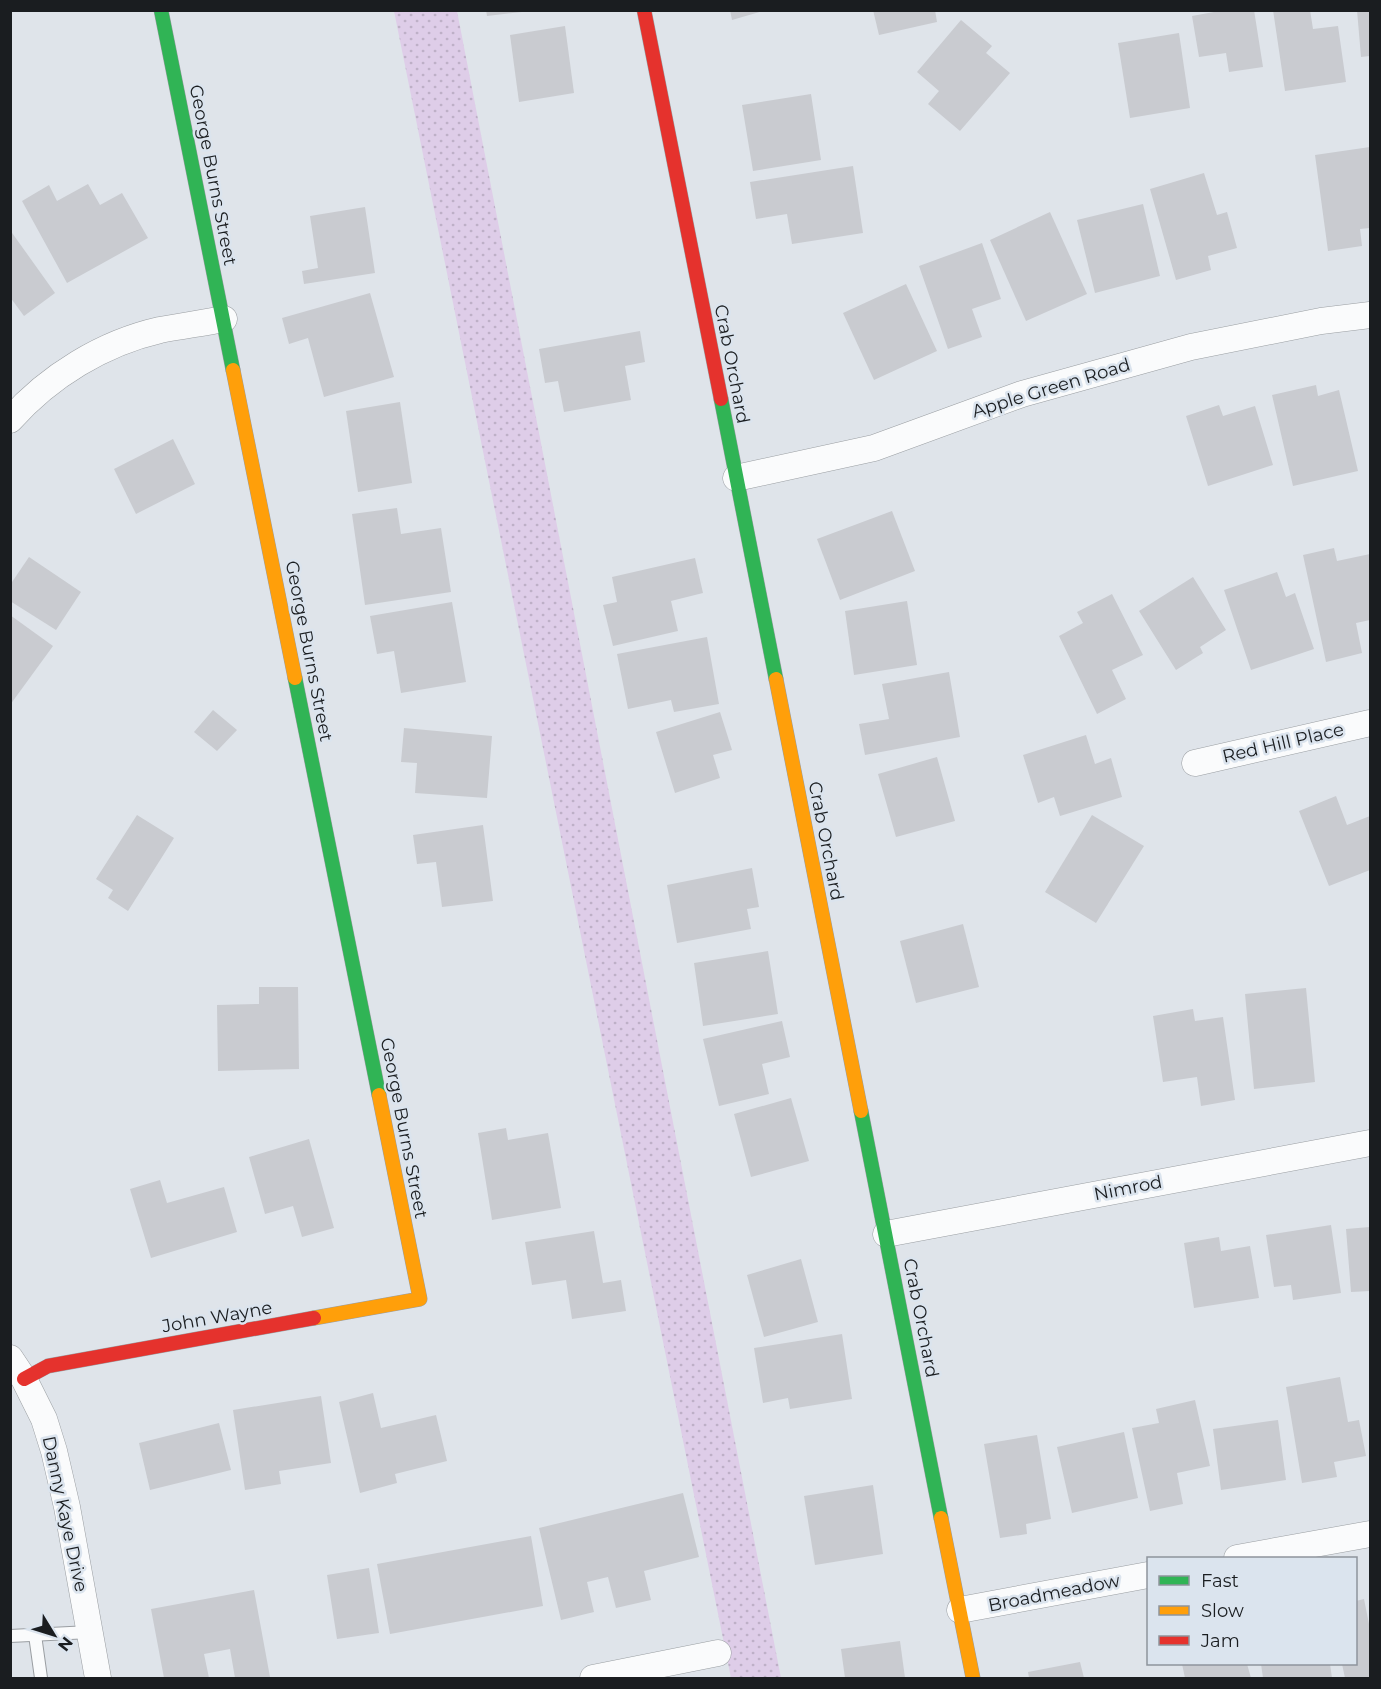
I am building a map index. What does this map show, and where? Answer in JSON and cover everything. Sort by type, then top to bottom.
[{"type":"street","name":"George Burns Street","points":[[161,10],[420,1299]]},
{"type":"street","name":"Crab Orchard","points":[[644,10],[973,1678]]},
{"type":"street","name":"Apple Green Road","points":[[736,478],[874,448],[1022,394],[1191,347],[1321,321],[1371,315]]},
{"type":"street","points":[[10,420],[55,379],[104,349],[158,331],[224,319]]},
{"type":"street","name":"Red Hill Place","points":[[1195,763],[1371,723]]},
{"type":"street","name":"Nimrod","points":[[886,1234],[1371,1143]]},
{"type":"street","name":"John Wayne","points":[[17,1369],[48,1366],[420,1299]]},
{"type":"street","name":"Danny Kaye Drive","points":[[17,1369],[44,1419],[54,1451],[67,1507],[98,1678]]},
{"type":"street","points":[[1243,1557],[1371,1534]]},
{"type":"street","name":"Broadmeadow","points":[[960,1610],[1147,1575]]},
{"type":"street","points":[[593,1678],[718,1653]]},
{"type":"lane","points":[[10,1636],[90,1632]]},
{"type":"lane","points":[[35,1635],[41,1678]]},
{"type":"shaded area","points":[[394,11],[457,11],[781,1678],[731,1678]]},
{"type":"building","points":[[486,10],[522,10],[522,12],[487,16]]},
{"type":"building","points":[[730,10],[763,10],[763,11],[732,20]]},
{"type":"building","points":[[873,10],[935,10],[937,22],[879,35]]},
{"type":"building","points":[[1225,10],[1254,10],[1263,67],[1229,72],[1226,53],[1199,57],[1192,16]]},
{"type":"building","points":[[1273,10],[1310,10],[1313,29],[1338,26],[1346,82],[1285,91]]},
{"type":"building","points":[[1357,10],[1370,10],[1370,56],[1361,57]]},
{"type":"building","points":[[961,20],[992,46],[986,53],[1010,73],[960,131],[928,104],[939,91],[917,72]]},
{"type":"building","points":[[565,26],[574,93],[519,102],[510,35]]},
{"type":"building","points":[[1179,33],[1190,108],[1130,118],[1118,43]]},
{"type":"building","points":[[811,94],[821,160],[753,171],[742,105]]},
{"type":"building","points":[[1370,147],[1370,228],[1360,229],[1362,246],[1328,251],[1315,155]]},
{"type":"building","points":[[853,166],[863,233],[792,244],[787,214],[756,219],[750,182]]},
{"type":"building","points":[[1204,173],[1217,215],[1227,212],[1237,248],[1208,256],[1211,270],[1176,280],[1150,189]]},
{"type":"building","points":[[88,184],[100,205],[122,193],[148,238],[67,283],[22,201],[49,185],[57,201]]},
{"type":"building","points":[[1143,204],[1160,276],[1095,293],[1077,220]]},
{"type":"building","points":[[365,207],[375,273],[304,284],[302,271],[318,268],[310,216]]},
{"type":"building","points":[[1050,212],[1087,294],[1026,321],[990,240]]},
{"type":"building","points":[[10,230],[55,293],[24,316],[10,297]]},
{"type":"building","points":[[982,243],[1001,299],[972,309],[982,337],[948,349],[919,266]]},
{"type":"building","points":[[906,284],[937,351],[874,380],[843,313]]},
{"type":"building","points":[[370,293],[394,377],[324,397],[308,338],[289,344],[282,318]]},
{"type":"building","points":[[640,331],[645,362],[625,366],[631,400],[564,412],[558,381],[545,383],[539,349]]},
{"type":"building","points":[[1316,385],[1318,396],[1339,390],[1358,471],[1293,486],[1272,395]]},
{"type":"building","points":[[400,402],[412,483],[358,492],[346,411]]},
{"type":"building","points":[[1219,405],[1223,416],[1255,406],[1273,465],[1208,486],[1186,416]]},
{"type":"building","points":[[173,439],[195,484],[136,514],[114,469]]},
{"type":"building","points":[[397,508],[401,534],[441,528],[451,592],[365,605],[352,514]]},
{"type":"building","points":[[892,511],[915,571],[840,600],[817,539]]},
{"type":"building","points":[[1334,548],[1337,561],[1370,554],[1370,620],[1356,623],[1362,653],[1326,662],[1303,555]]},
{"type":"building","points":[[29,557],[81,592],[56,630],[10,601],[10,585]]},
{"type":"building","points":[[695,558],[703,593],[671,601],[678,631],[613,646],[603,605],[617,602],[612,577]]},
{"type":"building","points":[[1277,572],[1286,597],[1295,593],[1314,649],[1251,670],[1224,590]]},
{"type":"building","points":[[1193,577],[1226,630],[1200,647],[1203,653],[1176,670],[1139,611]]},
{"type":"building","points":[[1112,594],[1143,655],[1112,670],[1126,699],[1097,714],[1059,636],[1083,623],[1077,612]]},
{"type":"building","points":[[907,601],[917,665],[854,675],[845,611]]},
{"type":"building","points":[[452,602],[466,682],[401,693],[394,651],[377,654],[370,616]]},
{"type":"building","points":[[10,615],[53,646],[10,705]]},
{"type":"building","points":[[707,637],[719,704],[674,712],[671,700],[628,709],[617,654]]},
{"type":"building","points":[[949,672],[960,737],[865,755],[859,724],[889,719],[882,684]]},
{"type":"building","points":[[213,710],[237,730],[217,751],[194,732]]},
{"type":"building","points":[[720,712],[732,750],[713,755],[720,778],[675,793],[656,732]]},
{"type":"building","points":[[404,728],[492,736],[487,798],[415,793],[417,763],[401,762]]},
{"type":"building","points":[[1086,735],[1095,764],[1111,758],[1122,797],[1060,816],[1054,797],[1038,803],[1023,755]]},
{"type":"building","points":[[937,757],[955,821],[896,837],[878,774]]},
{"type":"building","points":[[1336,796],[1347,825],[1370,816],[1370,870],[1329,886],[1299,811]]},
{"type":"building","points":[[137,815],[174,838],[128,911],[108,898],[113,890],[96,879]]},
{"type":"building","points":[[1092,815],[1144,846],[1096,923],[1045,892]]},
{"type":"building","points":[[483,825],[493,901],[442,907],[436,862],[417,864],[413,835]]},
{"type":"building","points":[[752,868],[759,907],[747,909],[751,929],[677,943],[667,885]]},
{"type":"building","points":[[963,924],[979,987],[916,1003],[900,941]]},
{"type":"building","points":[[768,951],[778,1014],[703,1026],[694,963]]},
{"type":"building","points":[[259,987],[298,987],[299,1069],[218,1071],[217,1005],[259,1004]]},
{"type":"building","points":[[1306,988],[1315,1082],[1254,1089],[1245,994]]},
{"type":"building","points":[[1193,1009],[1195,1021],[1223,1017],[1235,1100],[1201,1106],[1197,1077],[1163,1082],[1153,1016]]},
{"type":"building","points":[[782,1021],[790,1057],[762,1064],[769,1094],[719,1106],[703,1039]]},
{"type":"building","points":[[791,1098],[809,1161],[751,1177],[734,1114]]},
{"type":"building","points":[[506,1128],[508,1140],[548,1133],[561,1208],[492,1220],[478,1133]]},
{"type":"building","points":[[309,1139],[334,1228],[302,1237],[293,1206],[265,1214],[249,1157]]},
{"type":"building","points":[[160,1180],[167,1203],[224,1187],[237,1232],[151,1258],[130,1189]]},
{"type":"building","points":[[1331,1225],[1341,1293],[1293,1300],[1291,1285],[1274,1287],[1266,1235]]},
{"type":"building","points":[[1370,1227],[1370,1291],[1351,1292],[1346,1229]]},
{"type":"building","points":[[594,1231],[603,1283],[621,1280],[626,1311],[572,1319],[566,1280],[532,1285],[525,1242]]},
{"type":"building","points":[[1219,1237],[1221,1251],[1250,1246],[1259,1298],[1194,1308],[1184,1243]]},
{"type":"building","points":[[801,1259],[818,1322],[764,1337],[747,1275]]},
{"type":"building","points":[[842,1334],[852,1399],[790,1409],[788,1398],[763,1403],[754,1348]]},
{"type":"building","points":[[1340,1377],[1348,1422],[1359,1420],[1366,1456],[1334,1462],[1337,1477],[1302,1483],[1286,1387]]},
{"type":"building","points":[[373,1393],[381,1428],[436,1415],[447,1461],[395,1474],[397,1483],[360,1493],[339,1402]]},
{"type":"building","points":[[321,1396],[331,1463],[279,1471],[281,1484],[245,1490],[233,1410]]},
{"type":"building","points":[[1195,1400],[1210,1466],[1177,1473],[1183,1504],[1150,1511],[1132,1428],[1159,1423],[1156,1409]]},
{"type":"building","points":[[1278,1420],[1286,1480],[1221,1490],[1213,1429]]},
{"type":"building","points":[[219,1423],[231,1470],[150,1490],[139,1443]]},
{"type":"building","points":[[1124,1432],[1138,1498],[1072,1513],[1057,1447]]},
{"type":"building","points":[[1037,1435],[1051,1519],[1026,1524],[1027,1534],[1000,1538],[984,1444]]},
{"type":"building","points":[[873,1485],[883,1554],[815,1565],[804,1496]]},
{"type":"building","points":[[683,1493],[699,1557],[644,1571],[651,1600],[616,1608],[608,1577],[587,1582],[594,1612],[561,1620],[539,1528]]},
{"type":"building","points":[[531,1536],[543,1606],[390,1634],[377,1564]]},
{"type":"building","points":[[369,1568],[379,1633],[337,1639],[327,1575]]},
{"type":"building","points":[[254,1590],[270,1677],[235,1678],[230,1649],[204,1654],[209,1678],[164,1678],[151,1609]]},
{"type":"building","points":[[1364,1599],[1370,1629],[1370,1678],[1345,1678],[1342,1665],[1357,1665],[1357,1601]]},
{"type":"building","points":[[900,1641],[905,1678],[845,1678],[841,1649]]},
{"type":"building","points":[[1080,1662],[1084,1678],[1029,1678],[1028,1672]]},
{"type":"building","points":[[1182,1665],[1247,1665],[1251,1678],[1185,1678]]},
{"type":"building","points":[[1261,1665],[1330,1665],[1332,1678],[1263,1678]]},
{"type":"traffic: fast","points":[[161,10],[233,370]]},
{"type":"traffic: fast","points":[[721,399],[776,679]]},
{"type":"traffic: fast","points":[[295,678],[379,1095]]},
{"type":"traffic: fast","points":[[861,1111],[941,1518]]},
{"type":"traffic: slow","points":[[233,370],[295,678]]},
{"type":"traffic: slow","points":[[776,679],[861,1111]]},
{"type":"traffic: slow","points":[[314,1318],[420,1299],[379,1095]]},
{"type":"traffic: slow","points":[[941,1518],[973,1678]]},
{"type":"traffic: jam","points":[[644,10],[721,399]]},
{"type":"traffic: jam","points":[[24,1379],[48,1366],[314,1318]]}]
